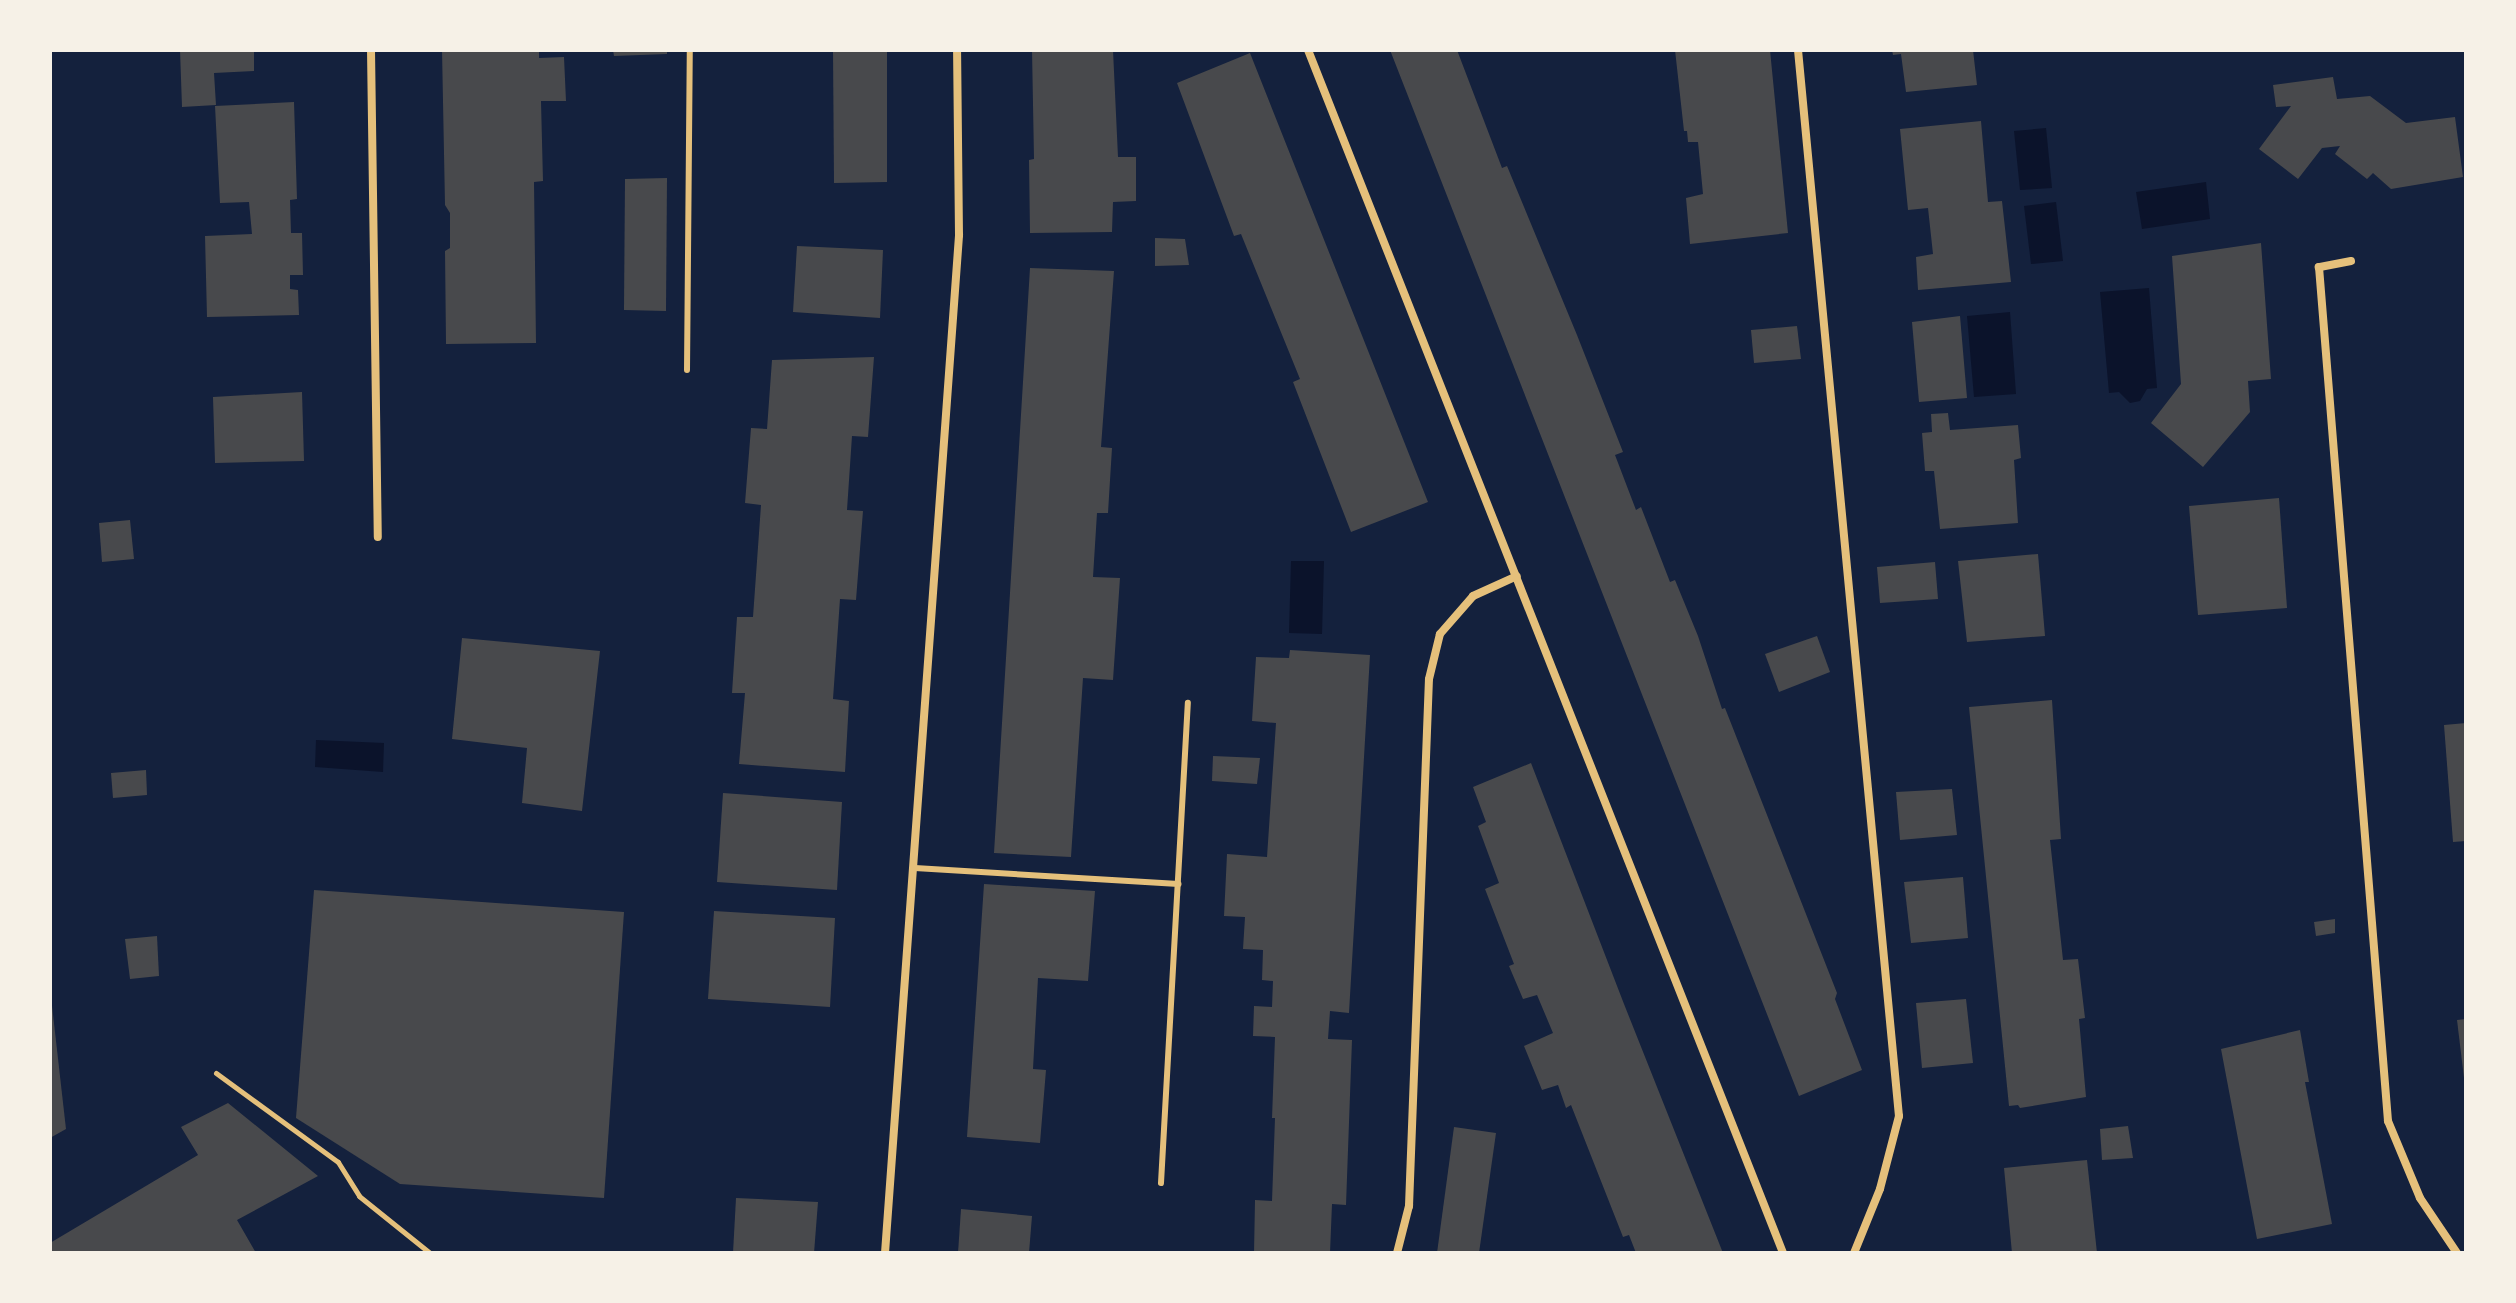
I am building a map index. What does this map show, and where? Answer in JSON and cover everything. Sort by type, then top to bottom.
[{"type":"street","points":[[371,50],[378,537]]},
{"type":"street","points":[[885,1253],[959,235],[957,50]]},
{"type":"street","points":[[1308,50],[1783,1253]]},
{"type":"street","points":[[1798,50],[1899,1116],[1880,1189],[1854,1253]]},
{"type":"street","points":[[2351,261],[2319,267],[2388,1121],[2420,1198],[2457,1253]]},
{"type":"street","points":[[1397,1253],[1409,1206],[1429,679],[1440,634],[1456,615],[1473,596],[1517,576]]},
{"type":"lane","points":[[687,370],[690,50]]},
{"type":"lane","points":[[1161,1183],[1188,703]]},
{"type":"lane","points":[[915,868],[1179,884]]},
{"type":"path","points":[[216,1073],[338,1162],[359,1196],[430,1253]]},
{"type":"water","points":[[2046,128],[2052,188],[2020,190],[2014,131]]},
{"type":"water","points":[[2206,182],[2210,219],[2142,229],[2136,192]]},
{"type":"water","points":[[2056,202],[2063,261],[2031,264],[2024,206]]},
{"type":"water","points":[[2149,288],[2157,388],[2147,389],[2140,401],[2130,403],[2119,392],[2109,393],[2100,292]]},
{"type":"water","points":[[2010,312],[2016,394],[1974,397],[1967,316]]},
{"type":"water","points":[[1291,561],[1324,561],[1322,634],[1289,633]]},
{"type":"water","points":[[316,740],[384,743],[383,772],[315,767]]},
{"type":"building","points":[[180,50],[254,50],[254,71],[214,73],[216,105],[182,107]]},
{"type":"building","points":[[442,50],[539,50],[539,58],[564,57],[566,101],[541,101],[543,181],[534,182],[536,343],[446,344],[445,251],[450,248],[450,213],[445,205]]},
{"type":"building","points":[[613,50],[667,50],[667,54],[614,56]]},
{"type":"building","points":[[833,50],[887,50],[887,182],[834,183]]},
{"type":"building","points":[[1032,50],[1113,50],[1118,157],[1136,157],[1136,201],[1113,202],[1112,232],[1030,233],[1029,160],[1034,159]]},
{"type":"building","points":[[1390,50],[1457,50],[1502,168],[1507,166],[1623,452],[1615,455],[1636,510],[1641,507],[1670,582],[1675,580],[1698,636],[1722,709],[1725,708],[1837,993],[1835,999],[1862,1070],[1799,1096]]},
{"type":"building","points":[[1675,50],[1770,50],[1788,233],[1690,244],[1686,198],[1703,194],[1698,142],[1688,142],[1687,131],[1684,131]]},
{"type":"building","points":[[1892,50],[1973,50],[1977,85],[1906,92],[1901,54],[1893,55]]},
{"type":"building","points":[[1250,53],[1428,502],[1351,532],[1293,382],[1300,379],[1241,234],[1234,236],[1177,83]]},
{"type":"building","points":[[2333,77],[2337,99],[2370,96],[2406,123],[2455,117],[2463,177],[2391,189],[2373,173],[2367,179],[2335,154],[2340,146],[2322,148],[2298,179],[2259,149],[2291,106],[2276,107],[2273,85]]},
{"type":"building","points":[[294,102],[297,199],[290,200],[291,233],[302,233],[303,275],[290,275],[290,289],[298,290],[299,315],[207,317],[205,236],[252,234],[249,202],[220,203],[215,106]]},
{"type":"building","points":[[1981,121],[1988,202],[2002,201],[2011,282],[1918,290],[1916,257],[1933,254],[1928,208],[1908,210],[1900,129]]},
{"type":"building","points":[[667,178],[666,311],[624,310],[625,179]]},
{"type":"building","points":[[1155,238],[1185,239],[1189,265],[1155,266]]},
{"type":"building","points":[[2261,243],[2271,379],[2248,381],[2250,412],[2203,467],[2151,423],[2181,384],[2172,256]]},
{"type":"building","points":[[797,246],[883,250],[880,318],[793,312]]},
{"type":"building","points":[[1030,268],[1114,271],[1101,447],[1112,448],[1108,513],[1097,513],[1093,577],[1120,578],[1113,680],[1083,678],[1071,857],[994,853]]},
{"type":"building","points":[[1960,316],[1967,398],[1919,402],[1912,322]]},
{"type":"building","points":[[1797,326],[1801,359],[1754,363],[1751,330]]},
{"type":"building","points":[[874,357],[868,437],[852,436],[847,510],[863,511],[856,600],[840,599],[833,699],[849,701],[845,772],[739,764],[745,693],[732,693],[737,617],[753,617],[761,505],[745,503],[751,428],[767,429],[772,360]]},
{"type":"building","points":[[302,392],[304,461],[215,463],[213,397]]},
{"type":"building","points":[[1948,413],[1950,430],[2018,425],[2021,458],[2014,460],[2018,523],[1940,529],[1934,471],[1925,471],[1922,433],[1932,432],[1931,414]]},
{"type":"building","points":[[2279,498],[2287,608],[2198,615],[2189,506]]},
{"type":"building","points":[[130,520],[134,559],[102,562],[99,523]]},
{"type":"building","points":[[2038,554],[2045,636],[1967,642],[1958,561]]},
{"type":"building","points":[[1935,562],[1938,599],[1880,603],[1877,567]]},
{"type":"building","points":[[1817,636],[1830,672],[1779,692],[1765,654]]},
{"type":"building","points":[[462,638],[600,651],[582,811],[522,803],[527,748],[452,739]]},
{"type":"building","points":[[1290,650],[1370,655],[1349,1013],[1330,1011],[1328,1039],[1352,1040],[1346,1205],[1332,1204],[1330,1253],[1254,1253],[1255,1200],[1272,1201],[1275,1037],[1253,1036],[1254,1006],[1272,1007],[1273,981],[1262,980],[1263,950],[1243,949],[1245,917],[1224,916],[1227,854],[1267,857],[1276,723],[1252,721],[1256,657],[1289,658]]},
{"type":"building","points":[[2052,700],[2061,839],[2050,840],[2063,960],[2078,959],[2085,1018],[2079,1019],[2086,1097],[2020,1108],[2018,1105],[2009,1106],[1969,707]]},
{"type":"building","points":[[2466,723],[2466,841],[2453,842],[2444,725]]},
{"type":"building","points":[[1213,756],[1260,758],[1257,784],[1212,781]]},
{"type":"building","points":[[1531,763],[1723,1253],[1636,1253],[1629,1235],[1623,1237],[1571,1105],[1566,1108],[1558,1085],[1542,1090],[1524,1046],[1553,1033],[1537,995],[1523,999],[1509,966],[1514,964],[1485,889],[1499,883],[1478,826],[1486,822],[1473,787]]},
{"type":"building","points":[[146,770],[147,795],[113,798],[111,773]]},
{"type":"building","points":[[1952,789],[1957,835],[1900,840],[1896,792]]},
{"type":"building","points":[[723,793],[842,802],[837,890],[717,882]]},
{"type":"building","points":[[1963,877],[1968,938],[1911,943],[1904,882]]},
{"type":"building","points":[[984,884],[1095,891],[1088,981],[1038,978],[1033,1069],[1046,1070],[1040,1143],[967,1137]]},
{"type":"building","points":[[314,890],[624,912],[604,1198],[400,1184],[296,1118]]},
{"type":"building","points":[[714,911],[835,918],[830,1007],[708,999]]},
{"type":"building","points":[[2335,919],[2335,933],[2316,936],[2314,922]]},
{"type":"building","points":[[157,936],[159,976],[130,979],[125,939]]},
{"type":"building","points":[[50,988],[66,1129],[50,1138]]},
{"type":"building","points":[[1966,999],[1973,1063],[1922,1068],[1916,1003]]},
{"type":"building","points":[[2466,1019],[2466,1078],[2464,1078],[2457,1020]]},
{"type":"building","points":[[2300,1030],[2309,1082],[2305,1082],[2332,1224],[2257,1239],[2221,1049]]},
{"type":"building","points":[[228,1103],[318,1176],[237,1220],[256,1253],[50,1253],[50,1243],[198,1155],[181,1127]]},
{"type":"building","points":[[2128,1126],[2133,1158],[2102,1160],[2100,1129]]},
{"type":"building","points":[[1454,1127],[1496,1133],[1479,1253],[1437,1253]]},
{"type":"building","points":[[2087,1160],[2097,1253],[2012,1253],[2004,1168]]},
{"type":"building","points":[[736,1198],[818,1202],[814,1253],[733,1253]]},
{"type":"building","points":[[961,1209],[1032,1216],[1029,1253],[958,1253]]}]
